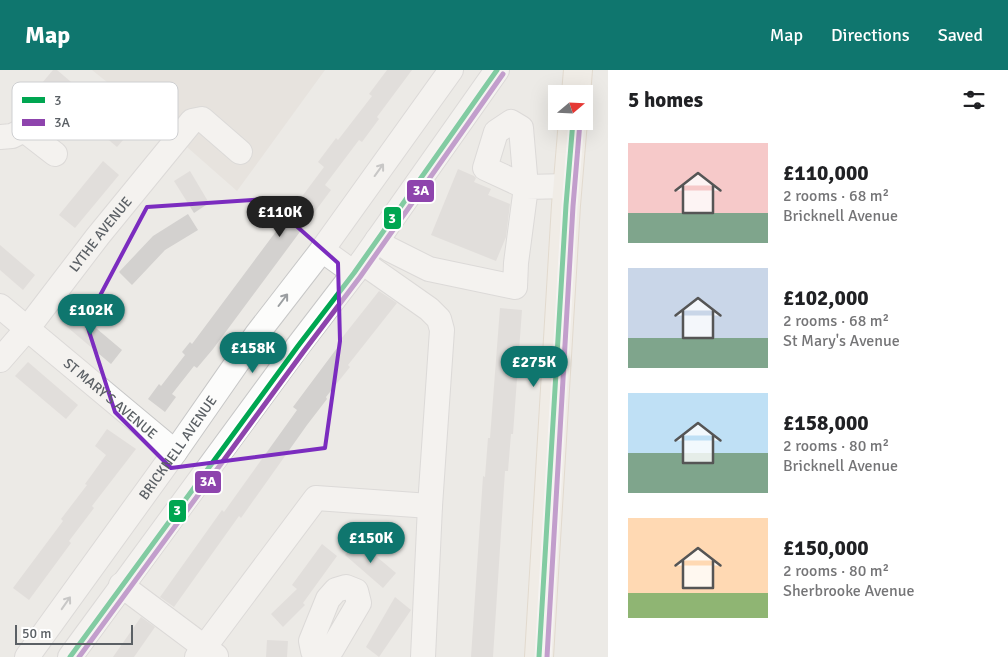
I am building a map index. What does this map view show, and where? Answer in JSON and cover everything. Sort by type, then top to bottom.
[{"type":"main road","points":[[577,85],[578,70]]},
{"type":"main road","points":[[539,657],[572,130]]},
{"type":"street","name":"BRICKNELL AVENUE","points":[[27,657],[175,452],[257,334],[322,250],[451,70]]},
{"type":"street","points":[[70,657],[125,579],[358,267],[497,70]]},
{"type":"street","points":[[421,112],[451,133]]},
{"type":"street","name":"LYTHE AVENUE","points":[[178,133],[192,121],[202,119],[240,152]]},
{"type":"street","points":[[37,140],[55,154]]},
{"type":"street","name":"LYTHE AVENUE","points":[[0,360],[27,329],[160,149],[170,140]]},
{"type":"street","points":[[376,240],[389,249],[429,269],[515,287],[516,263],[526,187],[568,186]]},
{"type":"street","points":[[322,250],[358,267],[429,310],[439,319],[442,330],[430,506],[423,657]]},
{"type":"street","name":"ST MARY'S AVENUE","points":[[0,306],[175,452]]},
{"type":"street","points":[[101,553],[125,579],[206,654],[316,498],[430,506]]},
{"type":"highlighted area","points":[[266,199],[338,263],[340,341],[325,448],[171,468],[115,412],[86,322],[147,207]]},
{"type":"shaded area","points":[[92,70],[325,70],[237,191],[178,139],[178,82],[107,82]]},
{"type":"building","points":[[53,70],[57,70],[71,82],[43,82]]},
{"type":"building","points":[[387,70],[412,70],[377,117],[379,119],[362,142],[359,140],[325,185],[331,190],[213,349],[197,368],[194,366],[172,394],[176,397],[165,412],[148,399],[159,384],[161,386],[185,355],[182,352],[190,342],[192,344],[324,167],[318,162],[336,138],[338,140],[372,96],[369,94]]},
{"type":"building","points":[[109,140],[123,140],[117,147]]},
{"type":"building","points":[[103,161],[119,175],[75,228],[59,215]]},
{"type":"building","points":[[458,169],[474,176],[476,178],[474,182],[491,189],[488,195],[510,204],[506,237],[496,261],[431,235]]},
{"type":"building","points":[[190,171],[209,203],[194,213],[174,181]]},
{"type":"building","points":[[188,214],[198,230],[165,250],[132,285],[119,272],[153,236]]},
{"type":"building","points":[[0,245],[35,275],[23,290],[0,270]]},
{"type":"building","points":[[379,291],[397,303],[348,365],[350,367],[326,397],[327,399],[241,518],[239,516],[174,607],[160,597],[297,410],[293,407],[343,340],[341,339]]},
{"type":"building","points":[[71,307],[122,350],[111,364],[60,321]]},
{"type":"building","points":[[500,308],[522,310],[513,434],[511,434],[508,471],[505,471],[493,657],[471,657],[483,476],[485,477],[488,438],[490,438]]},
{"type":"building","points":[[28,362],[78,405],[66,419],[15,376]]},
{"type":"building","points":[[107,429],[136,449],[92,506],[94,508],[69,541],[71,543],[29,600],[13,588],[63,521],[61,519],[87,485],[85,484],[106,455],[95,446]]},
{"type":"building","points":[[358,541],[396,573],[383,588],[345,555]]},
{"type":"building","points":[[322,544],[337,556],[303,603],[305,605],[283,627],[271,614],[297,589],[292,585]]},
{"type":"building","points":[[395,597],[411,610],[379,657],[366,647]]},
{"type":"building","points":[[141,617],[155,627],[134,657],[113,657]]},
{"type":"building","points":[[267,640],[288,641],[287,657],[266,657]]},
{"type":"transit line","name":"3","points":[[70,657],[298,346],[354,273],[497,70]]},
{"type":"transit line","name":"3A","points":[[79,657],[360,277],[503,74]]},
{"type":"transit line","name":"3","points":[[539,657],[566,205],[572,130]]},
{"type":"transit line","name":"3A","points":[[547,657],[573,206],[579,130]]}]
